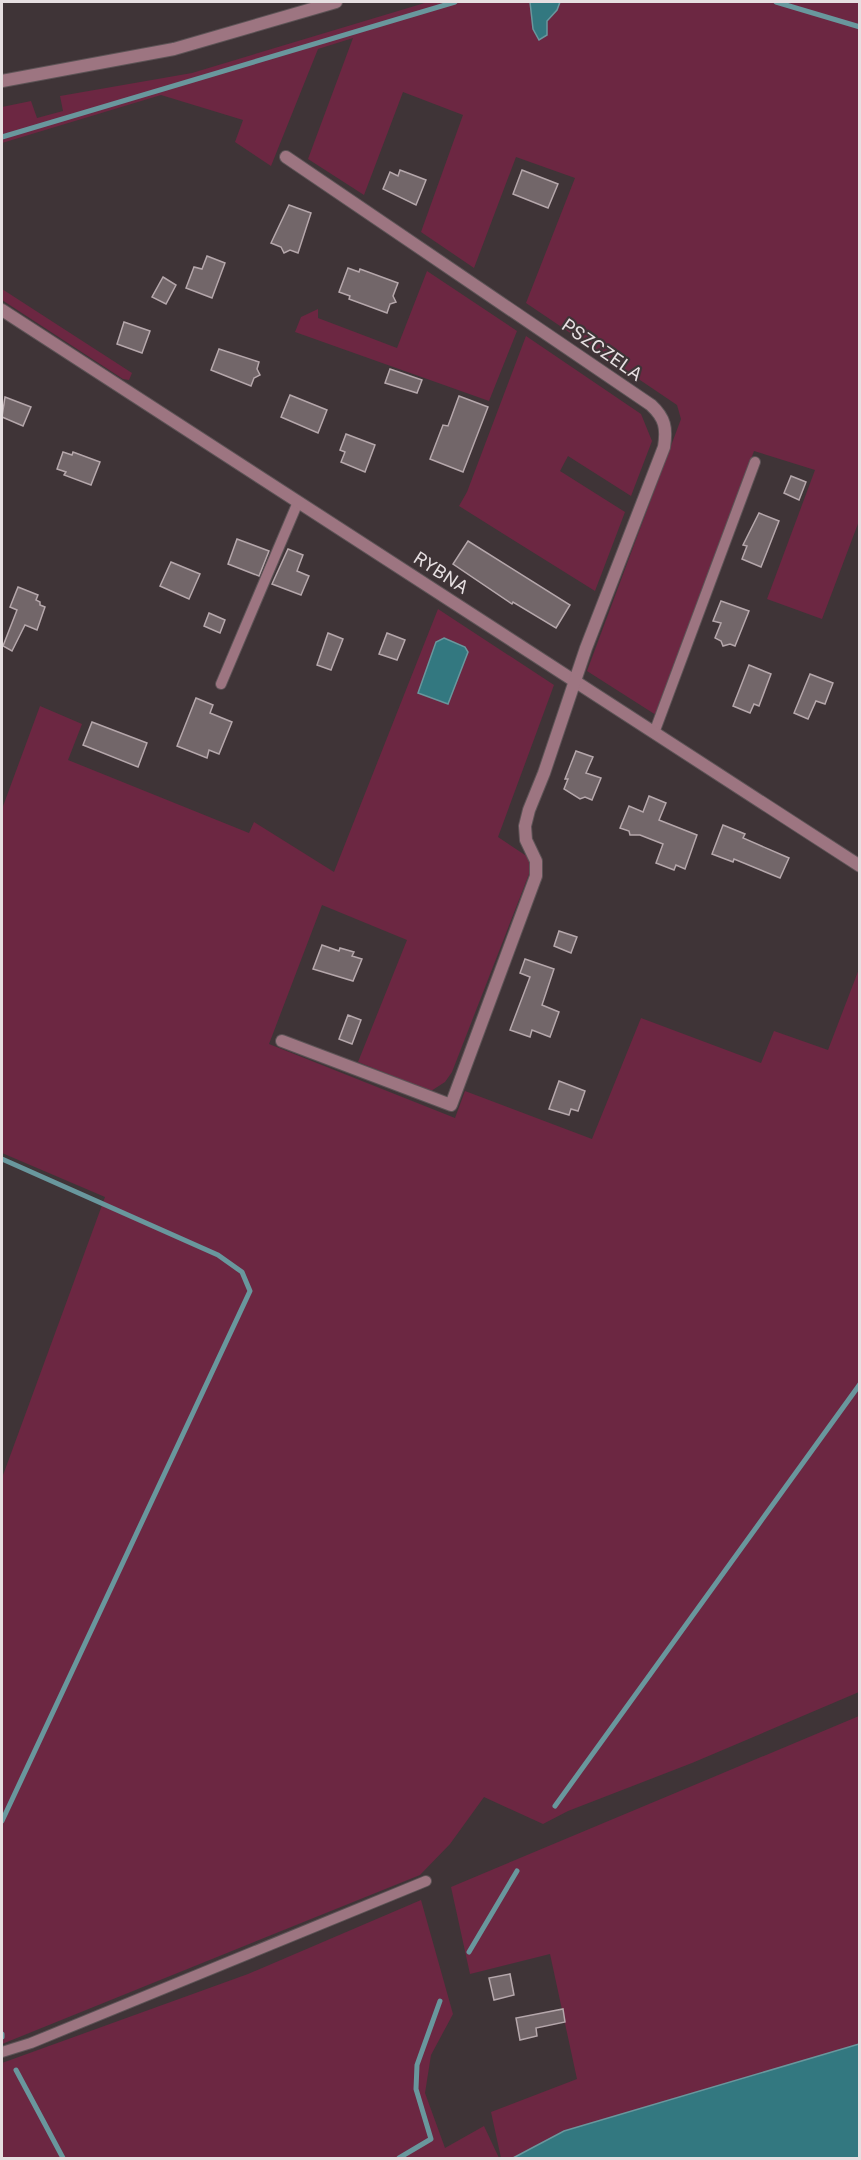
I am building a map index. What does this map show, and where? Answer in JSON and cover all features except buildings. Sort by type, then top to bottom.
[{"type":"street","points":[[2,81],[174,49],[336,2]]},
{"type":"street","name":"PSZCZELA","points":[[282,1041],[451,1105],[536,876],[536,861],[526,840],[525,826],[529,810],[544,773],[574,682],[664,447],[667,432],[664,420],[642,399],[286,157]]},
{"type":"street","name":"RYBNA","points":[[2,310],[860,866]]},
{"type":"lane","points":[[654,733],[755,462]]},
{"type":"lane","points":[[221,684],[298,502]]},
{"type":"lane","points":[[2,2052],[42,2038],[426,1881]]},
{"type":"shaded area","points":[[428,2],[859,2],[859,521],[822,619],[767,599],[815,470],[754,451],[656,715],[587,671],[681,419],[677,405],[526,303],[575,178],[516,157],[474,268],[421,232],[463,115],[403,92],[364,195],[308,159],[353,38],[318,49],[271,166],[235,142],[243,120],[161,95],[2,143],[2,107],[31,101],[37,118],[63,111],[60,96],[192,73]]},
{"type":"shaded area","points":[[427,271],[517,331],[489,401],[295,332],[301,317],[318,309],[318,318],[397,348]]},
{"type":"shaded area","points":[[2,289],[132,373],[129,380],[123,379],[2,300]]},
{"type":"shaded area","points":[[526,336],[641,414],[652,441],[631,496],[568,456],[560,471],[625,512],[595,591],[459,506],[467,492]]},
{"type":"shaded area","points":[[438,609],[554,685],[498,837],[528,857],[531,869],[452,1072],[445,1082],[431,1091],[358,1062],[407,940],[322,905],[269,1044],[455,1118],[465,1091],[592,1139],[641,1018],[761,1063],[774,1031],[828,1050],[859,969],[859,1692],[692,1763],[568,1811],[543,1824],[484,1797],[450,1844],[420,1875],[2,2044],[2,1478],[105,1197],[2,1153],[2,809],[40,706],[82,724],[68,760],[249,833],[254,822],[334,872]]},
{"type":"shaded area","points":[[859,1716],[859,2051],[564,2131],[513,2158],[501,2158],[491,2112],[577,2079],[550,1954],[470,1974],[451,1887]]},
{"type":"shaded area","points":[[421,1900],[453,2014],[431,2055],[425,2093],[445,2148],[484,2126],[499,2158],[2,2158],[2,2063],[248,1974]]},
{"type":"water","points":[[530,2],[560,2],[557,10],[547,21],[547,35],[539,40],[533,29]]},
{"type":"water","points":[[444,638],[465,647],[468,652],[448,704],[418,693],[436,642]]},
{"type":"water","points":[[859,2044],[859,2158],[513,2158],[564,2131]]},
{"type":"waterway","points":[[2,137],[455,2]]},
{"type":"waterway","points":[[776,2],[860,27]]},
{"type":"waterway","points":[[2,1159],[218,1255],[242,1272],[250,1291],[2,1821]]},
{"type":"waterway","points":[[555,1806],[860,1384]]},
{"type":"waterway","points":[[469,1952],[517,1871]]},
{"type":"waterway","points":[[399,2158],[431,2139],[416,2089],[417,2065],[440,2001]]},
{"type":"waterway","points":[[16,2070],[63,2158]]}]
